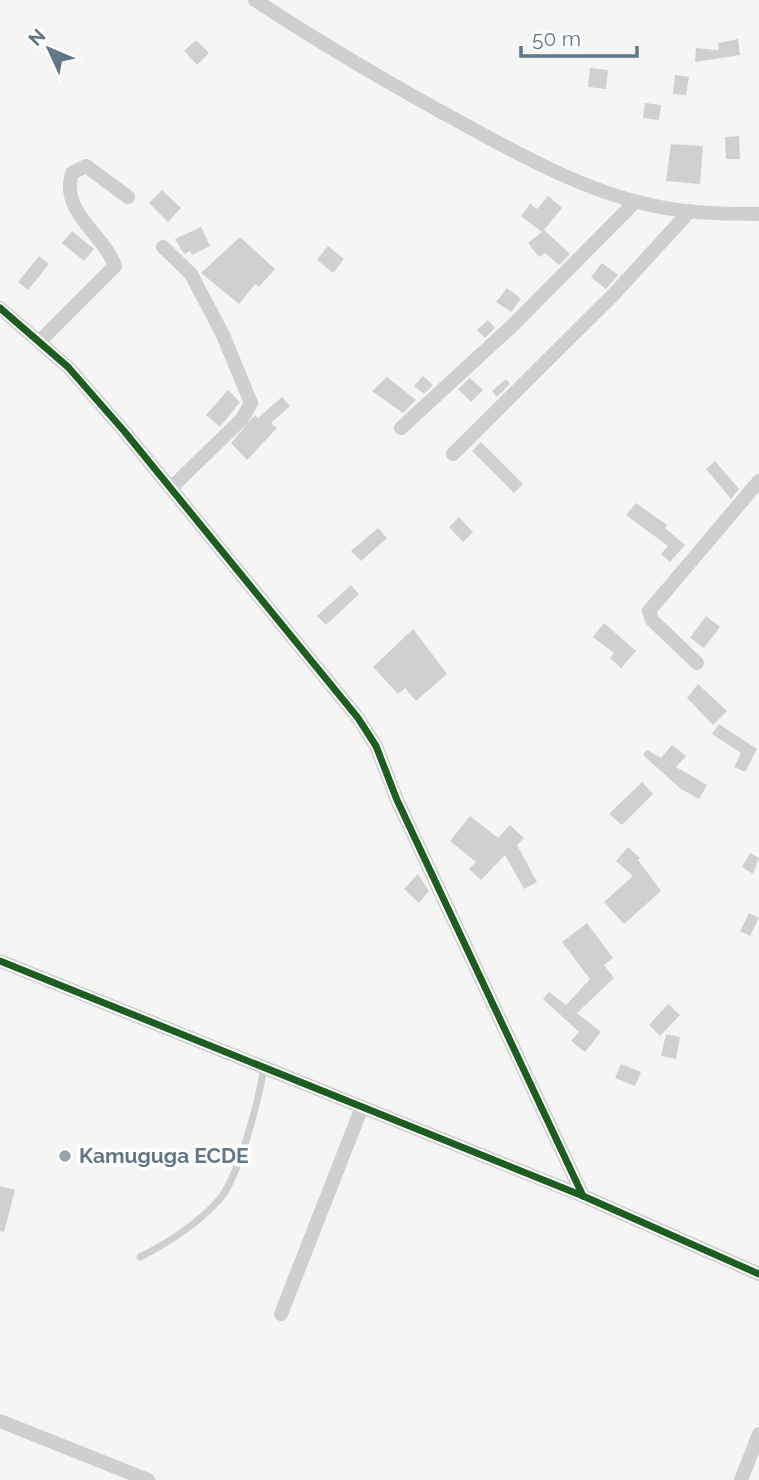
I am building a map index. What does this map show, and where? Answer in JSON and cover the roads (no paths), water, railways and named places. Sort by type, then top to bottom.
[{"type":"street","points":[[255,0],[355,65],[517,154],[635,202],[690,211],[759,214]]},
{"type":"street","points":[[41,340],[115,266],[74,205],[69,184],[72,173],[86,166],[128,197]]},
{"type":"street","points":[[401,428],[512,326],[635,202]]},
{"type":"street","points":[[453,454],[614,294],[690,211]]},
{"type":"street","points":[[163,247],[191,274],[223,335],[251,403],[242,419],[172,487]]},
{"type":"street","points":[[0,308],[41,340],[172,487],[327,677],[376,746],[397,800],[583,1196]]},
{"type":"street","points":[[697,663],[652,620],[649,611],[759,481]]},
{"type":"street","points":[[0,961],[583,1196],[759,1274]]},
{"type":"street","points":[[281,1314],[362,1107]]},
{"type":"street","points":[[0,1421],[148,1480]]},
{"type":"street","points":[[741,1480],[759,1434]]},
{"type":"lane","points":[[140,1257],[168,1243],[220,1199],[240,1158],[264,1068]]},
{"type":"place","name":"Kamuguga ECDE","points":[[65,1156]]}]
